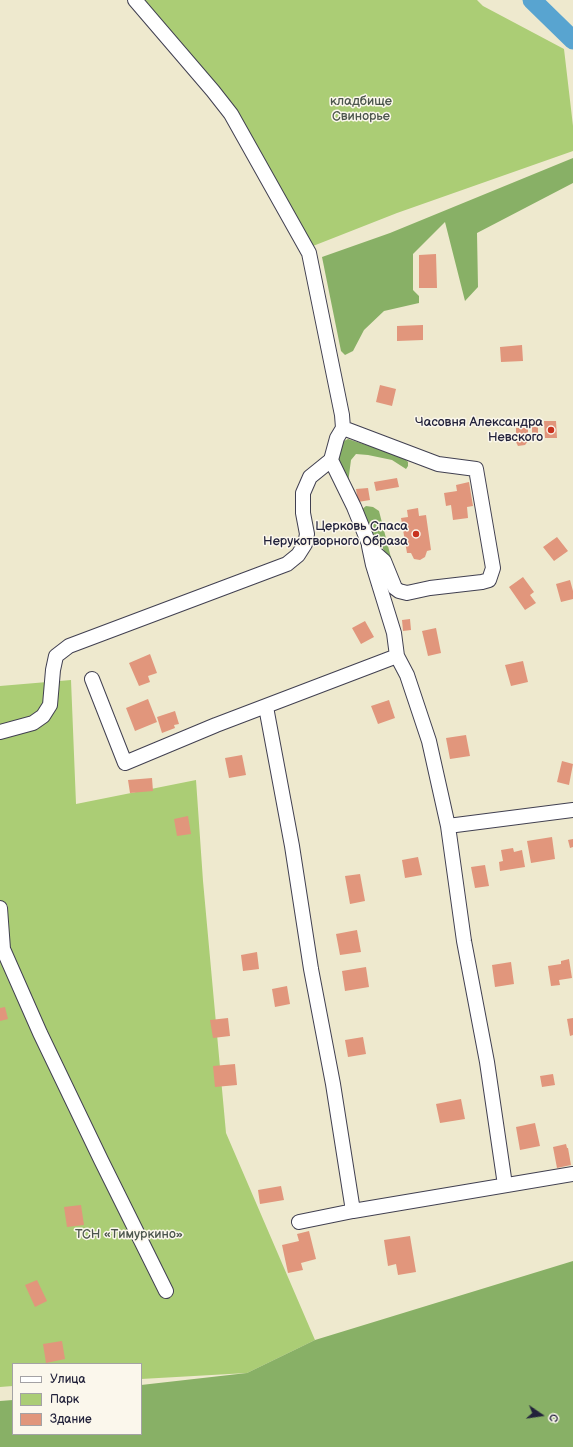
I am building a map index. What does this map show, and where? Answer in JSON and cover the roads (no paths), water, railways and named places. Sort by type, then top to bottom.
[{"type":"street","points":[[0,732],[34,723],[43,716],[50,705],[53,670],[56,656],[69,646],[287,564],[298,555],[305,544],[307,534],[303,513],[303,493],[310,477],[331,460],[336,438],[343,428],[341,408],[312,267],[309,253],[304,242],[226,107],[135,0]]},
{"type":"street","points":[[331,460],[354,507],[369,544],[375,553],[384,561],[395,588],[403,593],[415,593],[430,588],[489,580],[493,568],[476,469],[438,464],[343,428]]},
{"type":"street","points":[[369,544],[373,566],[394,633],[396,656],[407,675],[429,741],[448,826],[464,941],[487,1062],[505,1185]]},
{"type":"street","points":[[92,679],[125,763],[216,725],[396,656]]},
{"type":"street","points":[[266,706],[292,846],[311,969],[333,1084],[353,1210]]},
{"type":"street","points":[[448,826],[573,810]]},
{"type":"street","points":[[0,908],[3,949],[40,1033],[166,1291]]},
{"type":"street","points":[[300,1222],[353,1210],[573,1174]]},
{"type":"waterway","points":[[532,0],[573,40]]},
{"type":"place","name":"Часовня Александра Невского","points":[[551,430]]},
{"type":"place","name":"Церковь Спаса Нерукотворного Образа","points":[[416,534]]},
{"type":"park label","name":"кладбище Свинорье","points":[[361,110]]},
{"type":"park label","name":"ТСН «Тимуркино»","points":[[129,1235]]}]
